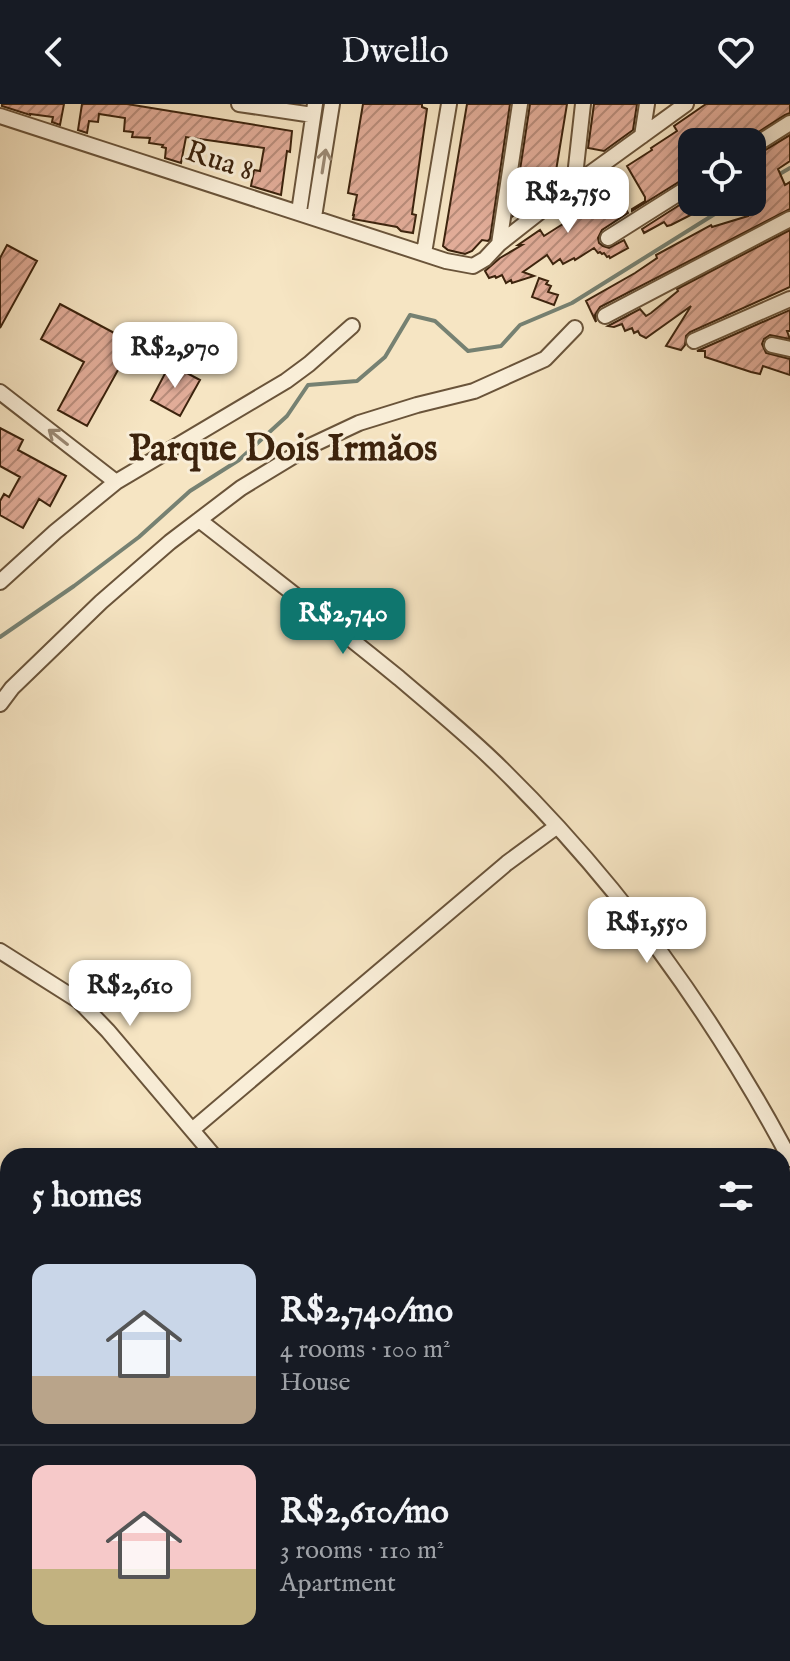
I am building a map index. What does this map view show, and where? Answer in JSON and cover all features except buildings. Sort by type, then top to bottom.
[{"type":"street","points":[[239,104],[314,109],[299,212]]},
{"type":"street","points":[[314,217],[332,104]]},
{"type":"street","points":[[424,253],[449,104]]},
{"type":"street","points":[[499,244],[520,104]]},
{"type":"street","points":[[574,185],[583,104]]},
{"type":"street","points":[[642,136],[647,104]]},
{"type":"street","points":[[499,244],[686,104]]},
{"type":"street","name":"Rua 8","points":[[0,116],[462,265],[473,266],[485,259],[499,244]]},
{"type":"street","points":[[766,138],[790,123]]},
{"type":"street","points":[[608,238],[678,194]]},
{"type":"street","points":[[605,316],[790,219]]},
{"type":"street","points":[[694,341],[790,299]]},
{"type":"street","points":[[0,582],[116,482],[263,397],[309,364],[352,326]]},
{"type":"street","points":[[0,704],[12,688],[101,602],[170,542],[241,488],[310,446],[359,423],[474,391],[545,359],[575,328]]},
{"type":"street","points":[[772,345],[790,349]]},
{"type":"street","points":[[0,392],[116,482]]},
{"type":"street","points":[[199,520],[459,728],[593,866],[689,990],[752,1090],[784,1148]]},
{"type":"street","points":[[192,1130],[507,863],[556,827]]},
{"type":"street","points":[[0,951],[79,1001],[207,1148]]},
{"type":"waterway","points":[[778,175],[790,168]]},
{"type":"waterway","points":[[0,637],[139,537],[190,491],[239,460],[287,416],[308,385],[357,381],[385,357],[410,315],[435,321],[468,351],[501,346],[520,325],[572,303],[712,216]]},
{"type":"district","name":"Parque Dois Irmăos","points":[[283,447]]}]
